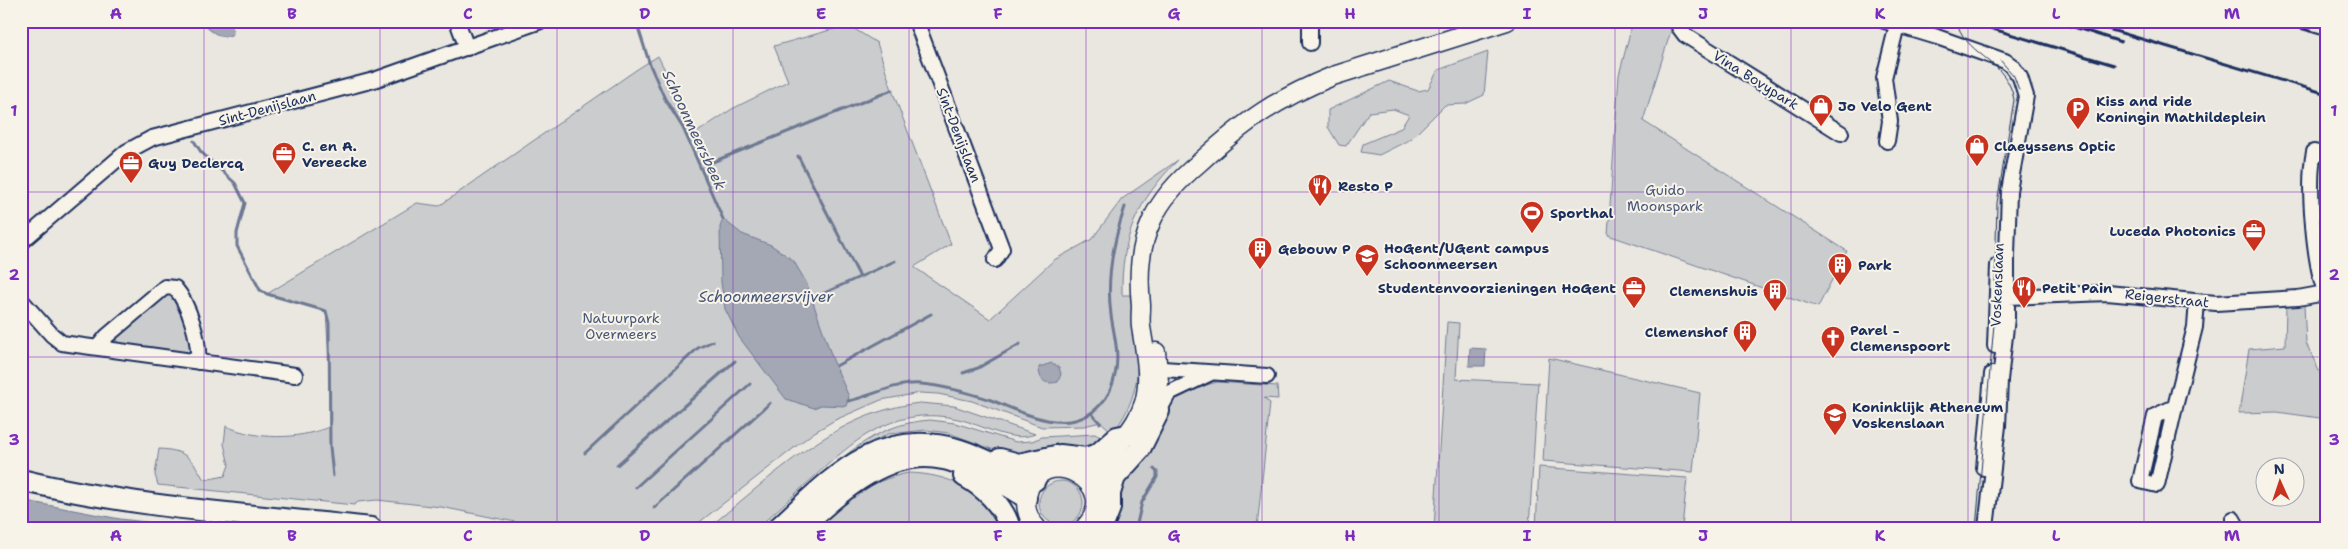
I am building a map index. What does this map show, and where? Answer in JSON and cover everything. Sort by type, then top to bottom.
[{"type":"highway","points":[[1102,528],[1110,508],[1110,493],[1115,477],[1140,448],[1156,414]]},
{"type":"highway","points":[[975,455],[987,453],[1019,464],[1060,455],[1086,458],[1098,454],[1118,437],[1126,435]]},
{"type":"highway","points":[[778,528],[837,476],[871,453],[891,446],[926,443],[946,446],[975,455],[1023,477],[1035,480]]},
{"type":"highway","points":[[801,528],[862,477],[878,468],[910,457],[944,459],[1003,483],[1026,498]]},
{"type":"highway","points":[[899,462],[944,468],[966,477],[986,491],[1000,508],[1010,528]]},
{"type":"highway","points":[[21,480],[89,495],[157,506],[371,528]]},
{"type":"main road","points":[[1094,492],[1095,485],[1134,447],[1156,414],[1159,382],[1153,368],[1140,318],[1139,269],[1141,252],[1153,218],[1172,190],[1186,174],[1250,119],[1278,101],[1332,76],[1507,21]]},
{"type":"main road","points":[[1075,471],[1095,466],[1116,448],[1126,435],[1143,404],[1153,368]]},
{"type":"main road","points":[[1037,528],[1029,517],[1026,498],[1035,480],[1044,473],[1054,469],[1065,468],[1075,471],[1090,483],[1094,492],[1096,502],[1094,513],[1084,528]]},
{"type":"street","points":[[457,21],[467,48]]},
{"type":"street","name":"Sint-Denijslaan","points":[[21,242],[103,171],[140,144],[180,130],[374,80],[541,21]]},
{"type":"street","name":"Sint-Denijslaan","points":[[916,21],[1004,254]]},
{"type":"street","points":[[1310,21],[1310,43]]},
{"type":"street","name":"Vina Bovypark","points":[[1679,21],[1680,30],[1689,38],[1841,133]]},
{"type":"street","points":[[1887,141],[1890,121],[1884,78],[1891,23],[1988,54]]},
{"type":"street","name":"Voskenslaan","points":[[1986,528],[1998,426],[2000,380],[2008,297],[2006,255],[2009,191],[2025,112],[2026,96],[2023,86],[2012,66],[1988,54]]},
{"type":"street","name":"Voskenslaan","points":[[1978,528],[1997,324],[2000,203],[2017,106],[2016,93],[2011,78],[2002,66],[1988,54]]},
{"type":"street","points":[[2320,153],[2311,195],[2319,271],[2326,295]]},
{"type":"street","points":[[97,348],[107,336],[165,288],[175,288],[180,294],[197,338],[198,362]]},
{"type":"street","name":"Reigerstraat","points":[[2008,297],[2107,293],[2216,303],[2326,295]]},
{"type":"street","points":[[21,300],[52,335],[62,343],[295,375]]},
{"type":"street","points":[[2175,407],[2155,416],[2140,481],[2157,485],[2194,327],[2197,301]]},
{"type":"street","points":[[1153,368],[1267,376]]},
{"type":"street","points":[[1156,414],[1169,393],[1214,372]]},
{"type":"green space","name":"Guido Moonspark","points":[[1633,21],[1674,21],[1643,121],[1847,251],[1818,307],[1608,235],[1619,75]]},
{"type":"green space","name":"Natuurpark Overmeers","points":[[848,25],[877,43],[892,90],[951,244],[914,267],[990,319],[1054,260],[1092,239],[1122,199],[1178,160],[1152,190],[1142,205],[1128,238],[1122,274],[1122,295],[1130,295],[1136,332],[1138,366],[1132,399],[1113,433],[1101,422],[1084,426],[1042,427],[972,401],[938,394],[920,393],[881,400],[835,420],[813,433],[692,528],[545,528],[441,507],[377,500],[358,502],[354,505],[158,485],[155,475],[159,449],[182,453],[196,466],[204,480],[225,476],[229,465],[224,444],[226,426],[251,434],[277,437],[303,434],[329,427],[329,361],[326,311],[267,294],[417,203],[439,206],[658,56],[696,133],[732,109],[788,81],[774,46]]},
{"type":"green space","points":[[1488,52],[1484,95],[1465,104],[1445,105],[1411,139],[1379,155],[1361,152],[1363,144],[1401,128],[1409,115],[1393,109],[1369,112],[1346,146],[1339,145],[1328,127],[1328,110],[1389,81],[1418,91],[1428,89],[1438,70]]},
{"type":"green space","points":[[165,294],[171,294],[176,297],[193,344],[189,353],[181,356],[121,347],[116,340],[117,333]]},
{"type":"green space","points":[[2304,305],[2306,343],[2327,388],[2327,419],[2277,412],[2239,413],[2249,349],[2285,346],[2286,307]]},
{"type":"green space","points":[[1447,322],[1459,323],[1456,379],[1538,383],[1529,528],[1434,528]]},
{"type":"green space","points":[[1549,358],[1700,393],[1693,472],[1543,461]]},
{"type":"green space","points":[[1217,382],[1277,386],[1278,399],[1264,398],[1270,403],[1257,528],[1108,528],[1113,494],[1165,408],[1178,393]]},
{"type":"green space","points":[[920,403],[954,406],[1035,434],[1016,437],[967,421],[936,416],[915,417],[896,421],[878,428],[846,450],[757,528],[708,528],[781,468],[832,433],[860,419],[889,409]]},
{"type":"green space","points":[[930,420],[955,423],[1016,442],[1032,441],[1042,437],[1095,434],[1106,440],[1095,449],[1027,457],[1002,453],[949,433],[926,430],[888,434],[851,454],[798,498],[842,458],[873,437],[909,423]]},
{"type":"green space","points":[[1539,467],[1687,478],[1682,528],[1536,528]]},
{"type":"green space","points":[[908,473],[937,477],[963,486],[984,503],[993,514],[1000,528],[814,528],[857,493],[880,481]]},
{"type":"green space","points":[[1061,481],[1073,485],[1079,491],[1083,503],[1079,515],[1073,521],[1061,525],[1049,521],[1043,515],[1039,503],[1043,491],[1049,485]]},
{"type":"water","points":[[232,21],[233,34],[229,36],[211,31],[201,22]]},
{"type":"water","name":"Schoonmeersvijver","points":[[723,219],[742,234],[771,245],[793,260],[806,282],[833,360],[849,397],[846,406],[821,405],[814,408],[786,399],[739,337],[725,309],[721,282],[720,227]]},
{"type":"water","points":[[1470,348],[1486,349],[1485,366],[1469,366]]},
{"type":"water","points":[[1052,363],[1059,367],[1061,374],[1058,382],[1050,383],[1042,379],[1039,367]]},
{"type":"water","points":[[21,500],[120,519],[198,528],[21,528]]},
{"type":"waterway","name":"Schoonmeersbeek","points":[[636,21],[650,65],[665,99],[683,128],[723,219]]},
{"type":"waterway","points":[[710,163],[892,90]]},
{"type":"waterway","points":[[194,141],[201,152],[235,183],[245,203],[237,233],[237,246],[260,290],[267,294],[326,311],[329,323],[330,447],[333,476]]},
{"type":"waterway","points":[[798,156],[860,277]]},
{"type":"waterway","name":"Schoonmeersbeek","points":[[848,401],[893,387],[921,384],[971,394],[1046,420],[1074,420],[1088,415],[1105,398],[1115,375],[1117,352],[1109,287],[1114,247],[1125,207]]},
{"type":"waterway","points":[[811,299],[895,261]]},
{"type":"waterway","points":[[836,366],[931,314]]},
{"type":"waterway","points":[[585,453],[698,348],[713,341]]},
{"type":"waterway","points":[[963,373],[978,368],[1020,344]]},
{"type":"waterway","points":[[617,465],[735,361]]},
{"type":"waterway","points":[[636,487],[750,384]]},
{"type":"waterway","points":[[654,508],[770,403]]},
{"type":"waterway","name":"Schoonmeersbeek","points":[[1092,414],[1100,423]]},
{"type":"waterway","name":"Schoonmeersbeek","points":[[1136,528],[1142,502],[1157,477],[1157,472],[1154,469]]},
{"type":"tram line","points":[[1958,26],[1963,36],[1971,45],[2004,76],[2014,100],[1997,203],[1994,324],[1976,528]]},
{"type":"tram line","points":[[2001,61],[2014,76],[2019,90]]},
{"type":"railway","points":[[1966,21],[2114,65]]},
{"type":"railway","points":[[2055,21],[2121,42]]},
{"type":"railway","points":[[2081,21],[2327,94]]},
{"type":"railway","points":[[2277,21],[2327,36]]},
{"type":"railway","points":[[2305,21],[2327,28]]},
{"type":"place","name":"Jo Velo Gent","points":[[1821,127]]},
{"type":"place","name":"Kiss and ride Koningin Mathildeplein","points":[[2078,130]]},
{"type":"place","name":"Claeyssens Optic","points":[[1977,167]]},
{"type":"place","name":"C. en A. Vereecke","points":[[284,175]]},
{"type":"place","name":"Guy Declercq","points":[[131,184]]},
{"type":"place","name":"Resto P","points":[[1320,207]]},
{"type":"place","name":"Sporthal","points":[[1532,234]]},
{"type":"place","name":"Luceda Photonics","points":[[2254,252]]},
{"type":"place","name":"Gebouw P","points":[[1260,270]]},
{"type":"place","name":"HoGent/UGent campus Schoonmeersen","points":[[1367,277]]},
{"type":"place","name":"Park","points":[[1840,286]]},
{"type":"place","name":"Studentenvoorzieningen HoGent","points":[[1634,309]]},
{"type":"place","name":"Petit Pain","points":[[2024,309]]},
{"type":"place","name":"Clemenshuis","points":[[1775,312]]},
{"type":"place","name":"Clemenshof","points":[[1745,353]]},
{"type":"place","name":"Parel - Clemenspoort","points":[[1833,359]]},
{"type":"place","name":"Koninklijk Atheneum Voskenslaan","points":[[1835,436]]}]
